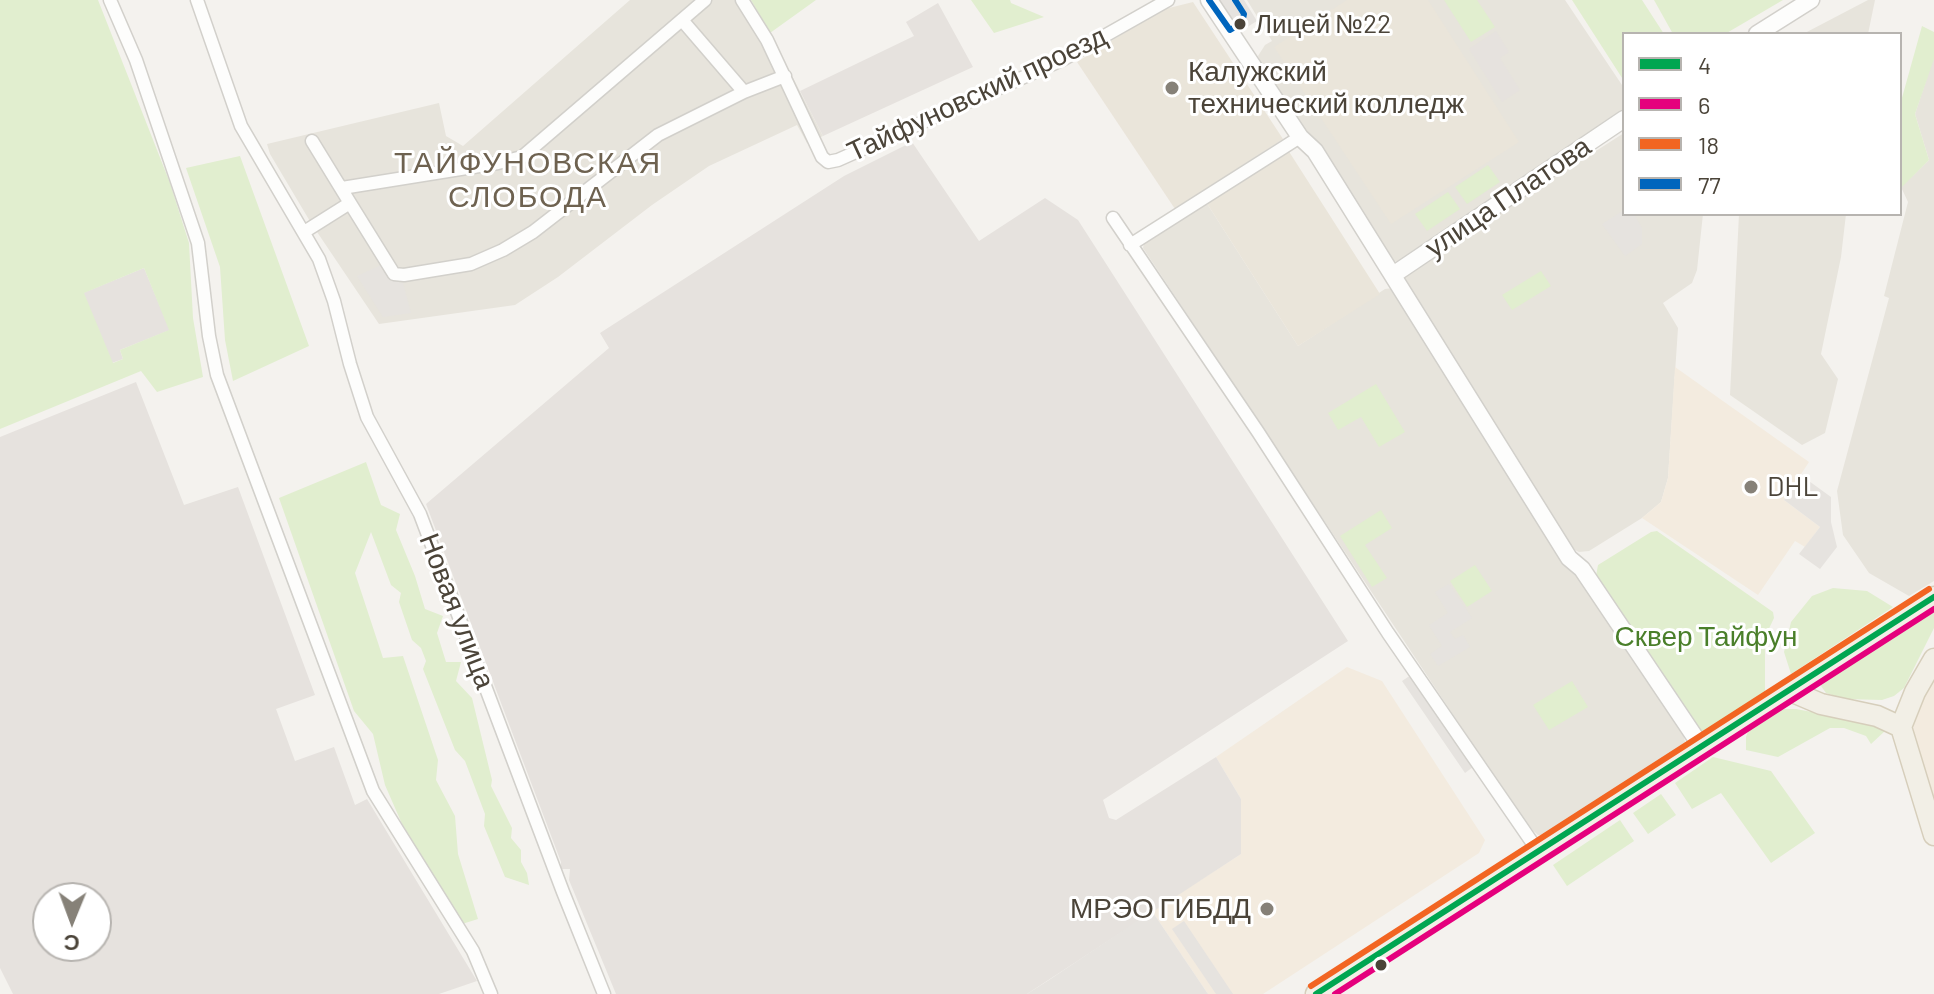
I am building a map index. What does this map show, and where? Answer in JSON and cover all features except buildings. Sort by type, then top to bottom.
[{"type":"main road","points":[[1316,994],[1934,597]]},
{"type":"main road","points":[[1934,659],[1915,692],[1901,727],[1934,835]]},
{"type":"main road","points":[[1788,690],[1821,704],[1889,711],[1915,692]]},
{"type":"main road","points":[[1849,708],[1901,727]]},
{"type":"street","points":[[110,0],[136,60],[198,243],[217,375],[373,791],[473,951],[491,994]]},
{"type":"street","name":"Новая улица","points":[[197,0],[241,126],[319,259],[367,417],[420,514],[604,994]]},
{"type":"street","points":[[342,188],[522,157],[705,0]]},
{"type":"street","points":[[312,141],[394,274],[471,264],[533,232],[658,135],[744,92],[785,76],[742,0]]},
{"type":"street","name":"Тайфуновский проезд","points":[[785,76],[822,157],[828,162],[1068,57],[1168,0]]},
{"type":"street","points":[[1209,0],[1300,137],[1315,151],[1569,558],[1582,569],[1701,746]]},
{"type":"street","points":[[1760,32],[1811,0]]},
{"type":"street","points":[[682,20],[744,92]]},
{"type":"street","name":"улица Платова","points":[[1393,275],[1622,120]]},
{"type":"street","points":[[1130,245],[1300,137]]},
{"type":"street","points":[[304,232],[350,203]]},
{"type":"street","points":[[1113,218],[1258,432],[1388,633],[1538,851]]},
{"type":"shaded area","points":[[630,0],[748,0],[773,39],[823,136],[807,143],[797,125],[709,166],[515,305],[379,324],[311,223],[267,144],[439,103],[446,136],[463,146]]},
{"type":"shaded area","points":[[1219,0],[1244,0],[1257,21],[1239,32]]},
{"type":"shaded area","points":[[1247,0],[1565,0],[1622,85],[1622,115],[1401,262],[1390,261],[1303,132],[1260,61],[1258,56],[1272,41]]},
{"type":"shaded area","points":[[1347,0],[1428,0],[1519,142],[1391,224],[1274,47]]},
{"type":"shaded area","points":[[1868,0],[1875,0],[1868,32],[1807,32]]},
{"type":"shaded area","name":"Калужский технический колледж","points":[[1193,2],[1283,139],[1175,209],[1077,62],[1161,10]]},
{"type":"shaded area","points":[[938,3],[973,67],[823,136],[800,91],[914,36],[906,22]]},
{"type":"shaded area","points":[[1496,31],[1509,52],[1500,58],[1520,90],[1502,102],[1469,49]]},
{"type":"shaded area","points":[[1934,56],[1934,581],[1909,596],[1869,573],[1843,535],[1837,491],[1889,298],[1884,296],[1908,202],[1902,186],[1929,160],[1915,114]]},
{"type":"shaded area","points":[[1622,134],[1622,216],[1703,216],[1697,270],[1692,283],[1663,303],[1678,328],[1668,478],[1661,502],[1642,518],[1589,551],[1579,552],[1569,547],[1404,278],[1410,270]]},
{"type":"shaded area","points":[[912,142],[979,241],[1045,198],[1078,220],[1348,641],[1103,800],[1109,818],[1116,820],[1216,757],[1241,799],[1241,854],[1027,994],[616,994],[569,880],[570,869],[561,869],[561,862],[426,504],[609,348],[600,333],[844,176]]},
{"type":"shaded area","points":[[1288,150],[1380,294],[1298,346],[1206,202]]},
{"type":"shaded area","points":[[1206,202],[1298,346],[1385,289],[1394,288],[1683,733],[1685,742],[1682,747],[1547,835],[1538,835],[1525,823],[1143,248],[1144,243]]},
{"type":"shaded area","points":[[1622,211],[1622,216],[1635,216],[1642,228],[1642,244],[1625,256],[1602,224]]},
{"type":"shaded area","points":[[1739,216],[1846,216],[1841,257],[1821,354],[1838,379],[1825,433],[1802,445],[1730,395]]},
{"type":"shaded area","points":[[381,265],[390,280],[403,283],[411,313],[383,317],[357,276]]},
{"type":"shaded area","points":[[144,268],[170,330],[120,350],[123,359],[112,363],[83,293]]},
{"type":"shaded area","points":[[1675,367],[1809,462],[1784,500],[1820,527],[1805,547],[1795,541],[1758,595],[1642,518],[1661,502],[1668,478]]},
{"type":"shaded area","points":[[136,382],[184,505],[238,487],[315,695],[276,709],[295,761],[334,747],[355,805],[367,799],[477,981],[439,994],[13,994],[0,968],[0,437]]},
{"type":"shaded area","points":[[1802,476],[1831,497],[1831,522],[1837,547],[1820,569],[1799,554],[1820,527],[1784,500]]},
{"type":"shaded area","points":[[1449,584],[1472,618],[1450,632],[1455,639],[1463,635],[1470,647],[1438,666],[1430,654],[1442,646],[1429,625],[1448,613],[1435,592]]},
{"type":"shaded area","points":[[1347,667],[1382,681],[1485,840],[1479,853],[1263,994],[1208,994],[1152,911],[1241,854],[1241,799],[1216,757]]},
{"type":"shaded area","points":[[1934,671],[1934,801],[1914,739],[1913,722]]},
{"type":"shaded area","points":[[1411,675],[1473,767],[1465,773],[1402,681]]},
{"type":"shaded area","points":[[1152,911],[1208,994],[1027,994],[1049,980]]},
{"type":"shaded area","points":[[1184,921],[1233,994],[1216,994],[1172,929]]},
{"type":"green space","points":[[0,0],[98,0],[170,183],[189,243],[193,318],[203,377],[157,392],[141,371],[0,429]],"holes":[[[144,268],[169,330],[120,350],[123,359],[113,363],[84,293]]]},
{"type":"green space","points":[[751,0],[816,0],[770,33]]},
{"type":"green space","points":[[971,0],[1010,0],[1044,17],[994,33]]},
{"type":"green space","points":[[1444,0],[1477,0],[1495,27],[1471,42]]},
{"type":"green space","points":[[1572,0],[1642,0],[1663,32],[1622,32],[1622,78]]},
{"type":"green space","points":[[1654,0],[1783,0],[1728,32],[1672,32]]},
{"type":"green space","points":[[1922,26],[1934,32],[1934,59],[1915,114],[1929,160],[1902,187],[1902,98]]},
{"type":"green space","points":[[240,156],[309,346],[233,381],[225,340],[220,267],[186,168]]},
{"type":"green space","points":[[1488,165],[1500,182],[1467,204],[1455,187]]},
{"type":"green space","points":[[1448,192],[1460,209],[1427,231],[1415,214]]},
{"type":"green space","points":[[1541,271],[1551,286],[1512,310],[1502,295]]},
{"type":"green space","points":[[1376,384],[1405,432],[1379,447],[1361,417],[1338,430],[1328,413]]},
{"type":"green space","points":[[366,462],[381,505],[400,514],[396,530],[425,609],[443,616],[437,633],[446,662],[461,662],[456,681],[472,698],[491,786],[512,828],[511,838],[521,850],[521,862],[527,873],[529,885],[505,877],[484,826],[485,814],[465,761],[455,750],[423,669],[426,661],[421,648],[412,640],[399,602],[401,593],[391,585],[371,532],[355,573],[383,658],[403,656],[438,760],[436,780],[455,816],[458,854],[478,919],[462,924],[402,824],[385,785],[373,734],[354,711],[279,498]]},
{"type":"green space","points":[[1381,510],[1392,528],[1365,545],[1387,578],[1372,587],[1340,536]]},
{"type":"green space","name":"Сквер Тайфун","points":[[1657,531],[1773,612],[1774,618],[1765,637],[1765,693],[1705,732],[1698,731],[1596,576],[1598,565]]},
{"type":"green space","points":[[1475,565],[1492,591],[1467,607],[1450,581]]},
{"type":"green space","points":[[1833,588],[1867,591],[1893,607],[1791,674],[1784,652],[1791,622],[1812,596]]},
{"type":"green space","points":[[1927,612],[1934,613],[1934,628],[1904,688],[1882,700],[1845,699],[1826,693],[1821,686],[1822,680]]},
{"type":"green space","points":[[1572,681],[1588,707],[1549,730],[1533,705]]},
{"type":"green space","points":[[1780,709],[1796,709],[1875,724],[1885,731],[1871,744],[1866,736],[1844,728],[1830,728],[1778,757],[1746,750],[1749,729]]},
{"type":"green space","points":[[1713,757],[1771,771],[1815,833],[1771,863],[1721,793],[1692,809],[1675,783]]},
{"type":"green space","points":[[1661,794],[1676,815],[1648,834],[1633,813]]},
{"type":"green space","points":[[1620,820],[1634,841],[1567,886],[1553,865]]},
{"type":"transit line","name":"77","points":[[1209,0],[1230,30],[1242,23],[1244,14],[1235,0]]},
{"type":"transit line","name":"18","points":[[1311,986],[1929,589]]},
{"type":"transit line","name":"4","points":[[1316,994],[1934,597]]},
{"type":"transit line","name":"6","points":[[1335,994],[1934,609]]},
{"type":"place","name":"Лицей №22","points":[[1240,24]]},
{"type":"place","name":"Калужский технический колледж","points":[[1172,88]]},
{"type":"place","name":"DHL","points":[[1751,487]]},
{"type":"place","name":"МРЭО ГИБДД","points":[[1267,909]]},
{"type":"district","name":"ТАЙФУНОВСКАЯ СЛОБОДА","points":[[528,180]]}]
